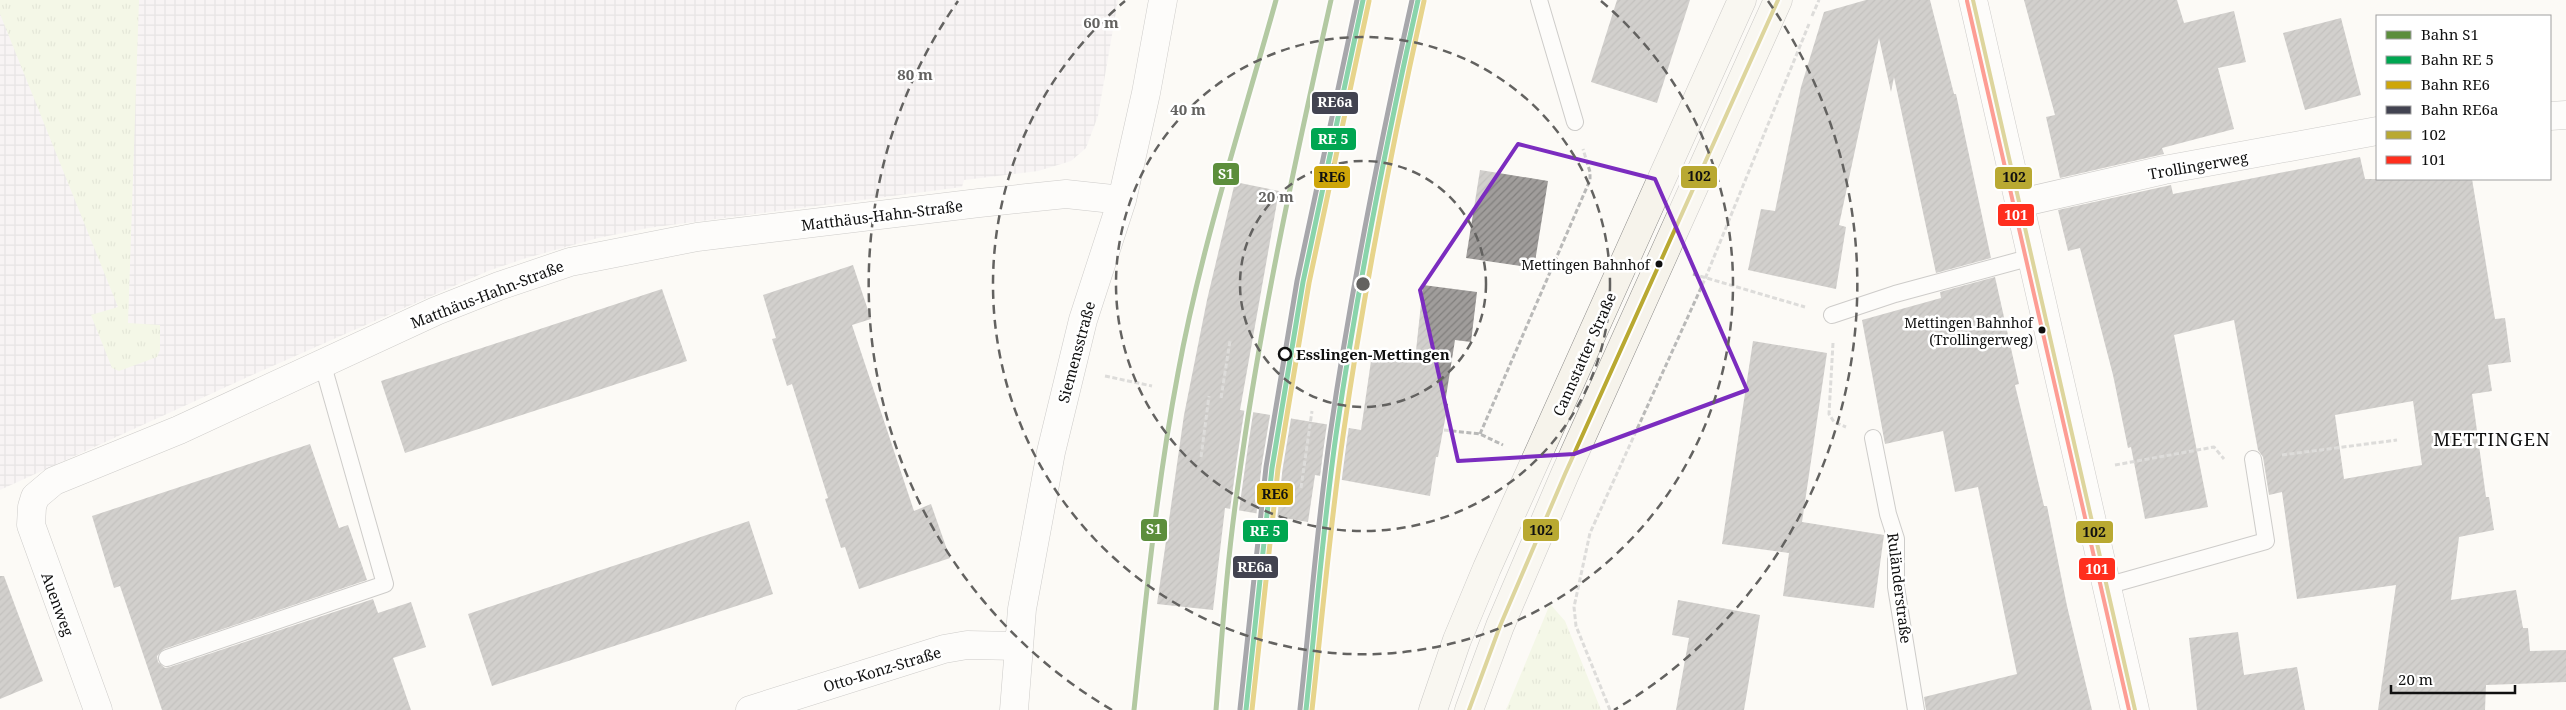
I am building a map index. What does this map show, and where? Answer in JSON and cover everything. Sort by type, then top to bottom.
[{"type":"main road","name":"Cannstatter Straße","points":[[1433,710],[1457,640],[1487,568],[1742,0]]},
{"type":"main road","name":"Cannstatter Straße","points":[[1469,710],[1500,626],[1565,474],[1778,0]]},
{"type":"street","name":"Siemensstraße","points":[[1014,710],[1018,646],[1026,577],[1056,429],[1083,320],[1122,200],[1146,93],[1163,0]]},
{"type":"street","points":[[1972,0],[2135,710]]},
{"type":"street","points":[[2551,116],[2566,115]]},
{"type":"street","name":"Trollingerweg","points":[[2020,203],[2164,170],[2376,131]]},
{"type":"street","name":"Matthäus-Hahn-Straße","points":[[36,497],[54,481],[179,430],[322,362],[436,311],[499,286],[570,262],[697,237],[1057,195],[1079,194],[1122,200]]},
{"type":"street","name":"Auenweg","points":[[36,497],[30,519],[34,540],[98,710]]},
{"type":"street","name":"Otto-Konz-Straße","points":[[750,710],[944,649],[967,645],[1018,646]]},
{"type":"lane","points":[[1539,0],[1575,122]]},
{"type":"lane","points":[[1832,315],[1895,294],[2032,257]]},
{"type":"lane","points":[[167,658],[385,584],[322,362]]},
{"type":"lane","name":"Ruländerstraße","points":[[1873,438],[1888,514],[1896,539],[1896,587],[1916,710]]},
{"type":"lane","points":[[2106,586],[2266,541],[2253,459]]},
{"type":"path","points":[[1610,710],[1576,626],[1574,613],[1586,543],[1706,279],[1819,0]]},
{"type":"path","points":[[1444,430],[1480,434],[1542,294],[1591,176],[1575,122]]},
{"type":"path","points":[[1706,279],[1832,315],[1831,418],[1834,422],[1873,438]]},
{"type":"path","points":[[1221,398],[1230,341]]},
{"type":"path","points":[[1109,377],[1152,386]]},
{"type":"path","points":[[1201,457],[1209,396]]},
{"type":"path","points":[[1301,488],[1312,411]]},
{"type":"path","points":[[2080,471],[2214,447],[2222,459],[2243,456],[2253,459],[2397,440]]},
{"type":"highlighted area","points":[[1518,144],[1655,179],[1747,390],[1574,454],[1458,461],[1420,290]]},
{"type":"shaded area","points":[[0,0],[1118,0],[1098,116],[1086,148],[1071,161],[1038,171],[964,180],[962,187],[648,228],[598,238],[523,259],[488,271],[259,372],[0,490]]},
{"type":"green space","points":[[0,0],[139,0],[128,323],[160,325],[160,350],[157,357],[119,371],[112,368],[91,315],[118,307],[0,14]]},
{"type":"green space","points":[[1550,604],[1565,621],[1601,710],[1506,710]]},
{"type":"building","points":[[1617,0],[1690,0],[1657,103],[1591,82]]},
{"type":"building","points":[[1866,0],[1930,0],[1954,94],[1956,94],[1991,258],[1936,273],[1894,77],[1891,92],[1879,38],[1839,225],[1846,227],[1836,289],[1748,270],[1761,209],[1775,211],[1801,87],[1824,12]]},
{"type":"building","points":[[2024,0],[2177,0],[2184,23],[2234,11],[2246,62],[2218,68],[2234,129],[2162,148],[2164,154],[2060,178],[2046,117],[2055,115]]},
{"type":"building","points":[[2341,18],[2361,95],[2305,110],[2283,33]]},
{"type":"building","points":[[2360,157],[2365,179],[2472,180],[2495,319],[2505,318],[2511,362],[2488,365],[2492,391],[2472,394],[2486,497],[2489,497],[2494,530],[2459,537],[2451,600],[2516,590],[2523,628],[2528,628],[2530,651],[2566,650],[2566,682],[2486,685],[2485,710],[2378,710],[2396,585],[2297,599],[2282,492],[2269,495],[2263,457],[2258,450],[2234,320],[2174,335],[2208,507],[2145,519],[2131,447],[2128,448],[2113,375],[2080,248],[2068,251],[2058,210],[2171,185],[2173,194]],"holes":[[[2413,401],[2422,465],[2344,479],[2335,415]]]},
{"type":"building","points":[[1480,170],[1548,181],[1534,268],[1466,258]]},
{"type":"building","points":[[1235,182],[1279,191],[1240,410],[1361,430],[1372,354],[1415,360],[1423,285],[1477,292],[1471,342],[1455,340],[1445,403],[1448,404],[1438,457],[1436,457],[1430,496],[1315,475],[1308,522],[1225,508],[1213,610],[1157,604],[1184,415],[1207,300]]},
{"type":"building","points":[[853,265],[871,319],[852,325],[914,511],[931,504],[950,558],[859,589],[845,547],[841,548],[825,499],[828,498],[792,384],[787,386],[772,339],[776,338],[763,295]]},
{"type":"building","points":[[1995,277],[2019,384],[2015,385],[2044,506],[2047,506],[2067,606],[2092,710],[1926,710],[1924,697],[2017,674],[1978,487],[1955,492],[1943,431],[1885,444],[1862,320],[1941,298],[1940,292]]},
{"type":"building","points":[[662,289],[687,361],[405,453],[381,381]]},
{"type":"building","points":[[1753,341],[1827,353],[1802,522],[1884,535],[1874,608],[1783,596],[1789,553],[1722,544]]},
{"type":"building","points":[[310,444],[339,528],[348,525],[367,580],[164,649],[157,656],[158,662],[165,668],[170,667],[373,599],[378,613],[411,602],[426,647],[393,658],[411,710],[162,710],[120,586],[114,588],[92,516]]},
{"type":"building","points":[[749,521],[773,594],[492,686],[468,614]]},
{"type":"building","points":[[0,576],[4,576],[43,681],[0,699]]},
{"type":"building","points":[[1678,600],[1760,615],[1744,710],[1676,710],[1689,638],[1672,635]]},
{"type":"building","points":[[2238,632],[2244,675],[2297,667],[2305,710],[2197,710],[2189,638]]},
{"type":"rail line","name":"S1","points":[[1134,710],[1158,499],[1187,326],[1210,232],[1276,0]]},
{"type":"rail line","name":"S1","points":[[1216,710],[1234,513],[1247,424],[1279,242],[1331,0]]},
{"type":"rail line","name":"RE6a","points":[[1240,709],[1266,467],[1297,281],[1357,0]]},
{"type":"rail line","name":"RE6a","points":[[1300,709],[1321,503],[1338,380],[1367,217],[1412,0]]},
{"type":"rail line","name":"RE6","points":[[1252,710],[1278,469],[1309,283],[1369,1]]},
{"type":"rail line","name":"RE6","points":[[1312,710],[1334,504],[1351,381],[1379,218],[1424,1]]},
{"type":"transit line","points":[[1246,710],[1272,468],[1303,282],[1363,0]]},
{"type":"transit line","points":[[1306,710],[1327,504],[1344,380],[1373,217],[1418,0]]},
{"type":"transit line","name":"102","points":[[1469,710],[1500,626],[1565,474],[1778,0]]},
{"type":"transit line","name":"102","points":[[1973,0],[2135,710]]},
{"type":"transit line","name":"101","points":[[1967,1],[2129,710]]},
{"type":"place","name":"Mettingen Bahnhof","points":[[1659,264]]},
{"type":"place","name":"Mettingen Bahnhof (Trollingerweg)","points":[[2042,330]]},
{"type":"place","name":"Esslingen-Mettingen","points":[[1285,354]]},
{"type":"district","name":"METTINGEN","points":[[2492,439]]}]
